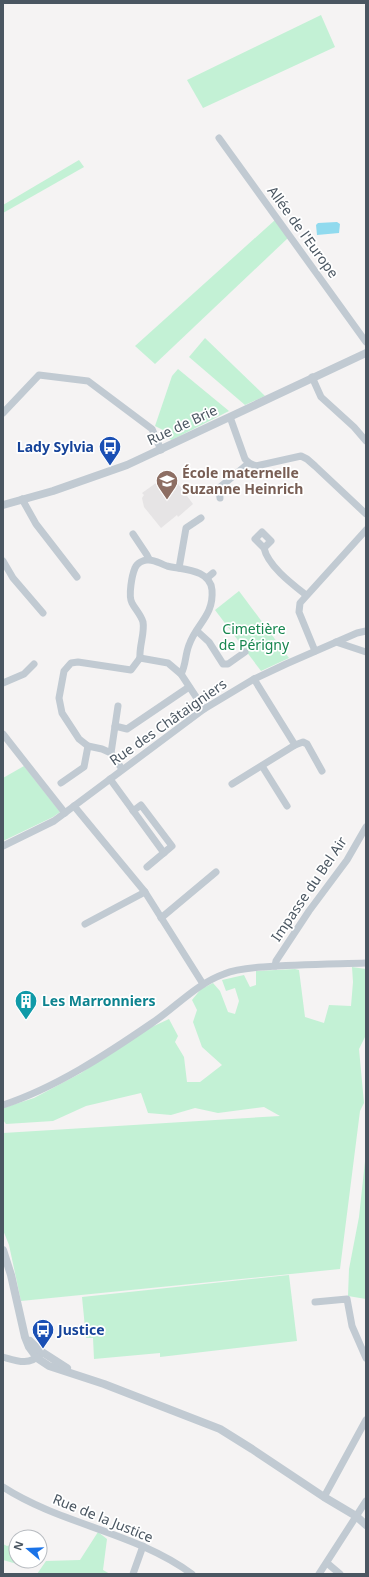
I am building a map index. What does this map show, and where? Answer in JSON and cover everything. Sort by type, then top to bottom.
[{"type":"street","name":"Allée de l'Europe","points":[[219,138],[366,342]]},
{"type":"street","name":"Rue de Brie","points":[[3,505],[90,479],[161,450],[312,377],[366,353]]},
{"type":"street","points":[[3,413],[39,375],[88,381],[152,429],[161,450]]},
{"type":"street","points":[[312,377],[321,397],[354,427],[366,441]]},
{"type":"street","points":[[230,417],[244,459],[249,463],[256,466],[301,456],[315,466],[366,514]]},
{"type":"street","points":[[220,498],[219,488],[249,463]]},
{"type":"street","points":[[22,499],[36,524],[76,577]]},
{"type":"street","points":[[178,568],[186,528],[201,518]]},
{"type":"street","points":[[315,651],[299,612],[300,603],[366,530]]},
{"type":"street","points":[[133,534],[149,560]]},
{"type":"street","points":[[264,548],[275,567],[306,595]]},
{"type":"street","points":[[122,769],[111,753],[102,749],[88,746],[79,739],[62,713],[59,698],[64,671],[67,666],[72,663],[78,662],[131,670],[140,658],[143,622],[132,603],[130,594],[135,567],[139,562],[152,559],[166,566],[197,572],[206,578],[212,589],[211,604],[206,618],[189,645],[185,666],[181,674]]},
{"type":"street","points":[[3,562],[42,613]]},
{"type":"street","points":[[206,578],[213,574]]},
{"type":"street","points":[[197,631],[209,642],[222,664],[228,664],[245,652]]},
{"type":"street","name":"Rue des Châtaigniers","points":[[3,846],[54,821],[204,709],[254,679],[357,633],[366,631]]},
{"type":"street","points":[[336,642],[366,652]]},
{"type":"street","points":[[140,658],[168,663],[181,674],[204,709]]},
{"type":"street","points":[[3,682],[24,674],[34,664]]},
{"type":"street","points":[[254,679],[295,745]]},
{"type":"street","points":[[115,726],[127,729],[189,686]]},
{"type":"street","points":[[111,753],[118,706]]},
{"type":"street","points":[[3,734],[65,813]]},
{"type":"street","points":[[232,784],[295,745],[303,742],[307,744],[322,771]]},
{"type":"street","points":[[61,784],[84,767],[88,746]]},
{"type":"street","points":[[262,766],[287,806]]},
{"type":"street","points":[[110,779],[164,853]]},
{"type":"street","points":[[133,811],[141,805],[172,846],[147,867]]},
{"type":"street","points":[[74,806],[145,892],[203,984]]},
{"type":"street","name":"Impasse du Bel Air","points":[[275,966],[276,961],[309,911],[347,860],[366,827]]},
{"type":"street","points":[[161,918],[216,872]]},
{"type":"street","points":[[85,924],[145,892]]},
{"type":"street","points":[[3,1105],[21,1099],[82,1068],[151,1024],[203,984],[225,973],[249,968],[275,966],[366,963]]},
{"type":"street","points":[[3,1250],[23,1324],[30,1341],[39,1355],[78,1374],[220,1429],[324,1497],[356,1516],[366,1524]]},
{"type":"street","points":[[315,1302],[347,1299],[352,1326],[366,1358]]},
{"type":"street","points":[[3,1357],[23,1362],[30,1361],[39,1355]]},
{"type":"street","points":[[324,1497],[366,1420]]},
{"type":"street","name":"Rue de la Justice","points":[[3,1487],[36,1505],[143,1546],[192,1574]]},
{"type":"street","points":[[319,1574],[366,1501]]},
{"type":"street","points":[[133,1574],[143,1546]]},
{"type":"street","points":[[327,1563],[340,1574]]},
{"type":"shaded area","name":"École maternelle Suzanne Heinrich","points":[[170,473],[193,504],[178,517],[177,515],[161,528],[144,507],[142,498],[144,495],[142,493]]},
{"type":"green space","points":[[321,15],[335,47],[203,108],[187,80]]},
{"type":"green space","points":[[79,160],[84,167],[3,213],[3,205]]},
{"type":"green space","points":[[275,220],[288,238],[155,364],[135,346]]},
{"type":"green space","points":[[205,338],[265,396],[245,405],[189,357]]},
{"type":"green space","points":[[178,369],[229,411],[172,440],[165,437],[163,430],[155,426],[172,376]]},
{"type":"green space","name":"Cimetière de Périgny","points":[[239,591],[289,658],[261,671],[215,610]]},
{"type":"green space","points":[[24,766],[60,812],[53,817],[3,841],[3,778]]},
{"type":"green space","points":[[352,967],[366,969],[366,1037],[359,1049],[364,1103],[360,1111],[340,1269],[21,1301],[9,1245],[3,1230],[3,1133],[280,1116],[264,1107],[218,1113],[195,1108],[171,1115],[148,1113],[141,1093],[86,1106],[53,1121],[6,1124],[3,1120],[3,1108],[34,1098],[81,1073],[141,1032],[169,1019],[178,1036],[175,1042],[184,1057],[187,1082],[200,1082],[222,1065],[202,1047],[193,1022],[197,1010],[192,1000],[201,989],[213,983],[220,991],[228,1012],[235,1014],[239,1001],[235,988],[226,991],[222,980],[244,975],[250,987],[256,985],[256,971],[299,970],[305,1017],[324,1023],[329,1005],[351,1006],[353,982]]},
{"type":"green space","points":[[366,1152],[366,1299],[348,1296],[349,1269],[359,1217]]},
{"type":"green space","points":[[289,1275],[297,1341],[160,1357],[160,1353],[94,1359],[93,1338],[86,1338],[82,1297]]},
{"type":"green space","points":[[98,1532],[107,1539],[103,1570],[110,1574],[37,1574],[40,1569],[48,1569],[48,1561],[80,1560]]},
{"type":"green space","points":[[3,1544],[7,1546],[8,1561],[3,1560]]},
{"type":"water","points":[[337,222],[340,224],[339,233],[317,235],[316,225],[318,223]]},
{"type":"place","name":"Lady Sylvia","points":[[110,466]]},
{"type":"place","name":"École maternelle Suzanne Heinrich","points":[[167,500]]},
{"type":"place","name":"Les Marronniers","points":[[26,1020]]},
{"type":"place","name":"Justice","points":[[43,1350]]}]
